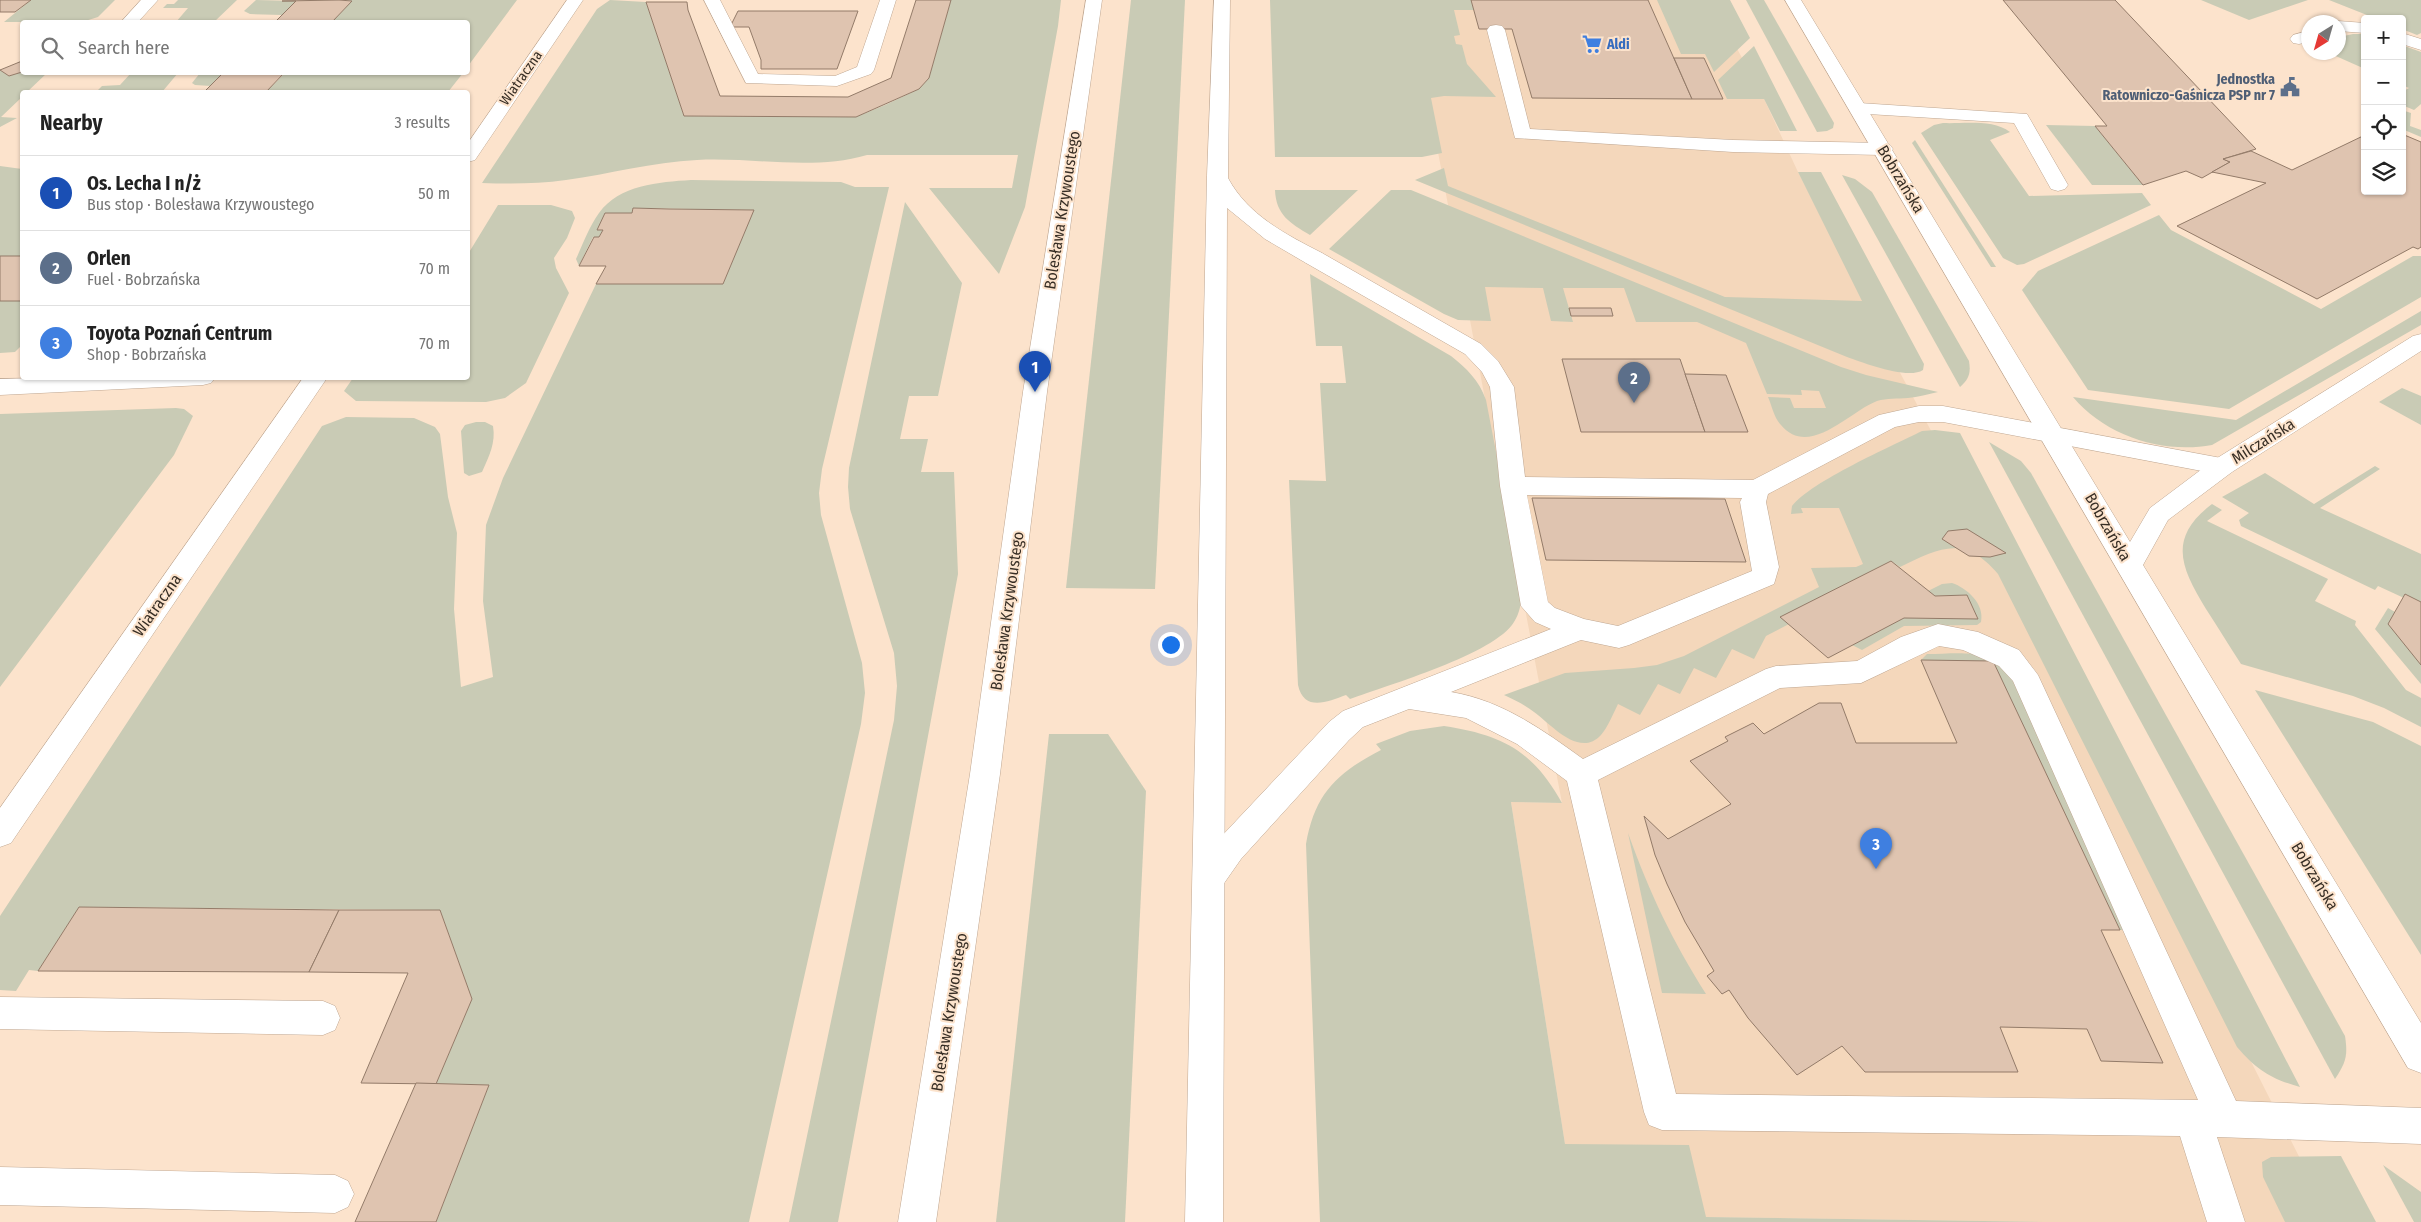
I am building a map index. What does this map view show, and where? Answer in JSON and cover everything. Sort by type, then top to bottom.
[{"type":"main road","points":[[131,20],[150,0]]},
{"type":"main road","name":"Wiatraczna","points":[[470,153],[575,0]]},
{"type":"main road","points":[[712,0],[752,79],[837,81],[865,70],[888,0]]},
{"type":"main road","name":"Bolesława Krzywoustego","points":[[917,1222],[986,765],[1035,392],[1094,0]]},
{"type":"main road","points":[[1204,1222],[1209,879],[1212,427],[1222,0]]},
{"type":"main road","name":"Bobrzańska","points":[[1794,0],[2053,433],[2421,1056]]},
{"type":"main road","points":[[2346,27],[2361,28]]},
{"type":"main road","points":[[1496,30],[1522,134],[1733,146],[1883,149]]},
{"type":"main road","points":[[2406,39],[2421,45]]},
{"type":"main road","points":[[1859,109],[2020,118],[2058,185]]},
{"type":"main road","points":[[1217,176],[1227,195],[1246,215],[1314,258],[1473,349],[1485,359],[1502,388],[1513,486],[1535,606],[1545,615],[1580,629],[1604,636],[1619,637],[1764,577],[1766,568],[1753,502],[1757,489]]},
{"type":"main road","name":"Milczańska","points":[[2130,565],[2159,514],[2223,466],[2421,341]]},
{"type":"main road","points":[[0,387],[158,380]]},
{"type":"main road","name":"Wiatraczna","points":[[0,834],[314,380]]},
{"type":"main road","points":[[1513,486],[1757,489],[1888,421],[1902,417],[1943,414],[2223,466]]},
{"type":"main road","points":[[1209,879],[1230,849],[1338,731],[1359,716],[1580,629]]},
{"type":"main road","points":[[1580,774],[1776,677],[1861,672],[1911,645],[1938,635],[1968,640],[2009,658],[2024,675],[2208,1118],[2226,1222]]},
{"type":"main road","points":[[1406,697],[1471,707],[1528,736],[1580,774],[1662,1112],[2208,1118],[2421,1126]]},
{"type":"main road","points":[[0,1013],[323,1018]]},
{"type":"main road","points":[[0,1186],[335,1194]]},
{"type":"shaded area","points":[[1409,0],[1711,0],[1764,99],[1798,172],[1897,367],[1960,485],[2332,1222],[2043,1222],[1706,1217],[1565,1144],[1511,802],[1562,803]]},
{"type":"green space","points":[[31,0],[115,0],[98,17],[88,20],[20,20],[20,22],[4,22]]},
{"type":"green space","points":[[178,0],[237,0],[216,20],[178,20],[188,8],[163,8],[167,4],[174,4]]},
{"type":"green space","points":[[256,0],[296,1],[282,15],[250,14],[244,11]]},
{"type":"green space","points":[[339,0],[517,0],[470,63],[470,20],[334,20],[352,1]]},
{"type":"green space","points":[[610,0],[646,2],[684,116],[856,117],[919,89],[929,78],[951,0],[1061,0],[1025,207],[999,274],[929,188],[1012,188],[1018,155],[867,155],[846,160],[804,163],[697,160],[664,163],[556,181],[482,183],[597,9]]},
{"type":"green space","points":[[1131,0],[1185,0],[1155,589],[1066,588]]},
{"type":"green space","points":[[1270,0],[1471,0],[1474,10],[1454,10],[1460,35],[1454,36],[1456,44],[1462,45],[1467,64],[1496,97],[1444,96],[1431,98],[1442,153],[1422,157],[1275,157]]},
{"type":"green space","points":[[1657,0],[1730,0],[1750,38],[1714,72],[1705,54],[1681,54]]},
{"type":"green space","points":[[1746,0],[1764,0],[1834,123],[1833,128],[1817,132]]},
{"type":"green space","points":[[2201,0],[2308,0],[2249,20]]},
{"type":"green space","points":[[2329,0],[2421,0],[2421,33],[2417,35],[2406,31],[2406,15],[2367,15]]},
{"type":"green space","points":[[2361,34],[2361,67],[2345,60],[2346,36]]},
{"type":"green space","points":[[1754,46],[1797,131],[1780,131],[1764,99],[1727,99],[1718,80]]},
{"type":"green space","points":[[2406,46],[2421,52],[2421,104],[2414,110],[2406,107],[2406,90],[2409,88],[2406,87]]},
{"type":"green space","points":[[0,70],[9,76],[20,73],[20,75],[45,75],[29,90],[20,90],[20,99],[1,117],[17,118],[0,127]]},
{"type":"green space","points":[[129,75],[176,75],[164,90],[98,90],[102,86],[120,85]]},
{"type":"green space","points":[[198,75],[222,75],[211,86],[195,85],[192,83]]},
{"type":"green space","points":[[283,75],[461,75],[450,90],[268,90]]},
{"type":"green space","points":[[2406,111],[2411,113],[2410,126],[2421,130],[2421,137],[2406,131]]},
{"type":"green space","points":[[1943,123],[1995,125],[2010,132],[1990,140],[2029,196],[2142,193],[2151,205],[2024,264],[2017,265],[2003,258],[1921,133],[1934,125]]},
{"type":"green space","points":[[2046,125],[2095,126],[2143,185],[2092,185]]},
{"type":"green space","points":[[1915,140],[1996,267],[1991,267],[1912,143]]},
{"type":"green space","points":[[0,166],[20,169],[20,256],[0,256]]},
{"type":"green space","points":[[1444,168],[1448,186],[1725,297],[1862,301],[1798,172],[1821,172],[1924,364],[1923,370],[1916,373],[1897,372],[1847,357],[1415,180]]},
{"type":"green space","points":[[1842,175],[1855,179],[1872,192],[1969,361],[1969,376],[1960,387]]},
{"type":"green space","points":[[691,180],[841,182],[855,187],[889,187],[822,469],[819,493],[821,515],[862,663],[865,693],[861,724],[749,1222],[436,1222],[489,1085],[436,1084],[472,999],[440,910],[79,907],[38,971],[29,970],[16,991],[0,990],[0,916],[322,426],[346,417],[414,418],[435,427],[440,434],[448,497],[457,533],[454,609],[461,687],[493,677],[483,601],[486,525],[503,478],[596,284],[723,284],[753,210],[633,208],[632,213],[603,230],[599,237],[593,237],[579,266],[576,259],[595,218],[617,196],[653,184]]},
{"type":"green space","points":[[1275,190],[1358,190],[1310,235],[1290,222],[1281,212]]},
{"type":"green space","points":[[1391,190],[1411,190],[1841,367],[1866,375],[1938,392],[1912,398],[1877,401],[1829,430],[1817,435],[1804,437],[1792,434],[1781,425],[1768,397],[1790,398],[1794,408],[1826,408],[1819,391],[1801,390],[1802,395],[1767,394],[1746,343],[1697,322],[1636,322],[1624,288],[1563,288],[1573,322],[1551,321],[1543,288],[1485,287],[1491,321],[1458,320],[1329,249]]},
{"type":"green space","points":[[905,202],[962,283],[938,396],[909,396],[900,439],[928,439],[921,472],[954,472],[958,574],[838,1222],[789,1222],[894,720],[897,686],[894,653],[850,509],[848,487],[849,468]]},
{"type":"green space","points":[[498,205],[551,205],[572,211],[575,218],[567,238],[554,258],[556,268],[569,293],[526,383],[505,398],[486,402],[356,401],[344,391],[352,380],[470,380],[470,251]]},
{"type":"green space","points":[[2159,215],[2171,230],[2321,309],[2413,256],[2421,256],[2421,297],[2229,409],[2088,390],[2022,290],[2038,271]]},
{"type":"green space","points":[[1310,274],[1451,356],[1476,381],[1486,400],[1521,581],[1521,602],[1517,617],[1503,634],[1486,646],[1414,677],[1350,699],[1346,695],[1317,703],[1305,699],[1298,685],[1289,480],[1326,481],[1320,383],[1346,383],[1342,346],[1316,346]]},
{"type":"green space","points":[[0,301],[20,301],[20,347],[15,352],[0,353]]},
{"type":"green space","points":[[2421,311],[2421,325],[2212,445],[2174,447],[2136,439],[2118,432],[2102,422],[2086,411],[2073,397],[2236,420]]},
{"type":"green space","points":[[2402,388],[2421,396],[2421,425],[2379,402]]},
{"type":"green space","points":[[184,409],[193,416],[174,455],[0,687],[0,414]]},
{"type":"green space","points":[[485,422],[493,426],[494,438],[482,472],[469,476],[464,473],[461,431],[465,425]]},
{"type":"green space","points":[[1935,430],[1960,433],[2300,1087],[2265,1073],[2237,1047],[1998,574],[1986,561],[1974,553],[1963,549],[1951,548],[1927,554],[1900,567],[1891,561],[1781,617],[1789,624],[1766,636],[1754,659],[1732,649],[1716,678],[1694,668],[1680,694],[1658,684],[1640,715],[1618,704],[1604,732],[1592,741],[1584,743],[1565,737],[1531,709],[1504,695],[1565,673],[1657,665],[1684,656],[1819,587],[1811,568],[1856,567],[1863,564],[1839,508],[1801,508],[1803,513],[1791,514],[1792,506],[1816,486],[1852,465],[1922,431]]},
{"type":"green space","points":[[1989,442],[2021,461],[2031,473],[2345,1036],[2345,1059],[2335,1079]]},
{"type":"green space","points":[[2375,466],[2380,469],[2320,508],[2421,554],[2421,602],[2406,595],[2404,598],[2378,586],[2375,590],[2241,526],[2239,520],[2249,513],[2222,497],[2265,473],[2314,504]]},
{"type":"green space","points":[[2212,504],[2222,510],[2207,521],[2328,579],[2315,601],[2356,621],[2355,625],[2406,690],[2421,698],[2421,727],[2384,708],[2353,696],[2241,664],[2197,594],[2185,567],[2184,541],[2189,529],[2198,517]]},
{"type":"green space","points":[[1952,583],[1969,593],[1978,603],[1982,615],[1981,622],[1977,625],[1904,626],[1862,650],[1852,645],[1904,618],[1978,619],[1967,595],[1935,596],[1928,591],[1942,584]]},
{"type":"green space","points":[[2388,608],[2395,612],[2421,665],[2421,684],[2375,629]]},
{"type":"green space","points":[[1959,653],[1980,655],[1999,662],[2007,669],[2130,925],[2128,930],[2120,930],[1993,662],[1921,660],[1927,654]]},
{"type":"green space","points":[[2255,690],[2373,722],[2421,746],[2421,955]]},
{"type":"green space","points":[[1444,726],[1483,735],[1514,748],[1540,770],[1562,803],[1511,802],[1565,1144],[1689,1145],[1706,1217],[2043,1222],[1320,1222],[1306,844],[1310,826],[1315,811],[1330,786],[1352,767],[1381,750],[1376,744],[1410,731]]},
{"type":"green space","points":[[1049,734],[1108,734],[1146,791],[1125,1222],[996,1222]]},
{"type":"green space","points":[[1628,833],[1662,916],[1706,994],[1662,993]]},
{"type":"green space","points":[[2341,1156],[2376,1222],[2285,1222],[2263,1177],[2262,1162],[2271,1157]]},
{"type":"green space","points":[[2383,1165],[2421,1192],[2421,1222],[2414,1222]]},
{"type":"building","points":[[0,0],[31,0],[15,12],[0,12]]},
{"type":"building","points":[[339,0],[352,1],[334,20],[277,20],[296,1],[282,1]]},
{"type":"building","points":[[916,0],[951,0],[929,78],[919,89],[856,117],[684,116],[646,2],[687,2],[688,10],[720,96],[848,97],[891,78]]},
{"type":"building","name":"Aldi","points":[[1471,0],[1648,0],[1692,99],[1532,98],[1512,29],[1479,29]]},
{"type":"building","points":[[2003,0],[2115,0],[2256,149],[2223,159],[2230,162],[2202,178],[2186,171],[2143,185],[2095,126],[2107,126]]},
{"type":"building","points":[[738,11],[858,11],[837,69],[761,69],[761,60],[749,27],[730,27]]},
{"type":"building","points":[[1674,58],[1704,58],[1723,99],[1692,99]]},
{"type":"building","points":[[20,62],[20,73],[9,76],[0,70]]},
{"type":"building","points":[[221,75],[282,75],[268,90],[206,90]]},
{"type":"building","points":[[2406,136],[2421,142],[2421,247],[2418,249],[2413,247],[2317,299],[2177,226],[2266,183],[2212,172],[2230,162],[2223,159],[2251,151],[2292,170],[2361,137],[2361,195],[2406,195]]},
{"type":"building","points":[[633,208],[754,210],[723,284],[596,284],[606,266],[579,266],[594,237],[599,237],[603,230],[597,230],[605,213],[632,213]]},
{"type":"building","points":[[0,256],[20,256],[20,301],[0,301]]},
{"type":"building","points":[[1569,308],[1611,308],[1613,316],[1571,316]]},
{"type":"building","points":[[1562,359],[1680,359],[1705,432],[1581,432]]},
{"type":"building","points":[[1685,374],[1726,375],[1748,432],[1705,432]]},
{"type":"building","points":[[1532,498],[1725,499],[1746,562],[1546,560]]},
{"type":"building","points":[[1967,529],[2006,553],[1990,557],[1969,556],[1942,539],[1948,531]]},
{"type":"building","points":[[1891,561],[1935,596],[1967,595],[1978,619],[1904,618],[1828,658],[1780,617]]},
{"type":"building","points":[[2405,594],[2421,602],[2421,665],[2388,624]]},
{"type":"building","points":[[1921,660],[1993,661],[2120,930],[2101,930],[2163,1063],[2101,1061],[2087,1029],[2000,1027],[2018,1072],[1865,1072],[1842,1046],[1797,1075],[1748,1018],[1729,990],[1722,994],[1707,976],[1714,971],[1685,922],[1667,884],[1655,855],[1644,816],[1668,839],[1731,804],[1690,761],[1728,741],[1725,737],[1753,723],[1764,734],[1819,703],[1841,703],[1856,743],[1957,743]]},
{"type":"building","points":[[79,907],[339,910],[309,972],[38,971]]},
{"type":"building","points":[[339,910],[440,910],[472,999],[436,1084],[361,1083],[408,973],[309,972]]},
{"type":"building","points":[[416,1083],[489,1085],[436,1222],[355,1222]]},
{"type":"place","name":"Aldi","points":[[1592,44]]},
{"type":"place","name":"Jednostka Ratowniczo-Gaśnicza PSP nr 7","points":[[2290,87]]},
{"type":"place","name":"Os. Lecha I n/ż","points":[[1035,392]]},
{"type":"place","name":"Orlen","points":[[1634,403]]},
{"type":"place","name":"Toyota Poznań Centrum","points":[[1876,869]]}]
